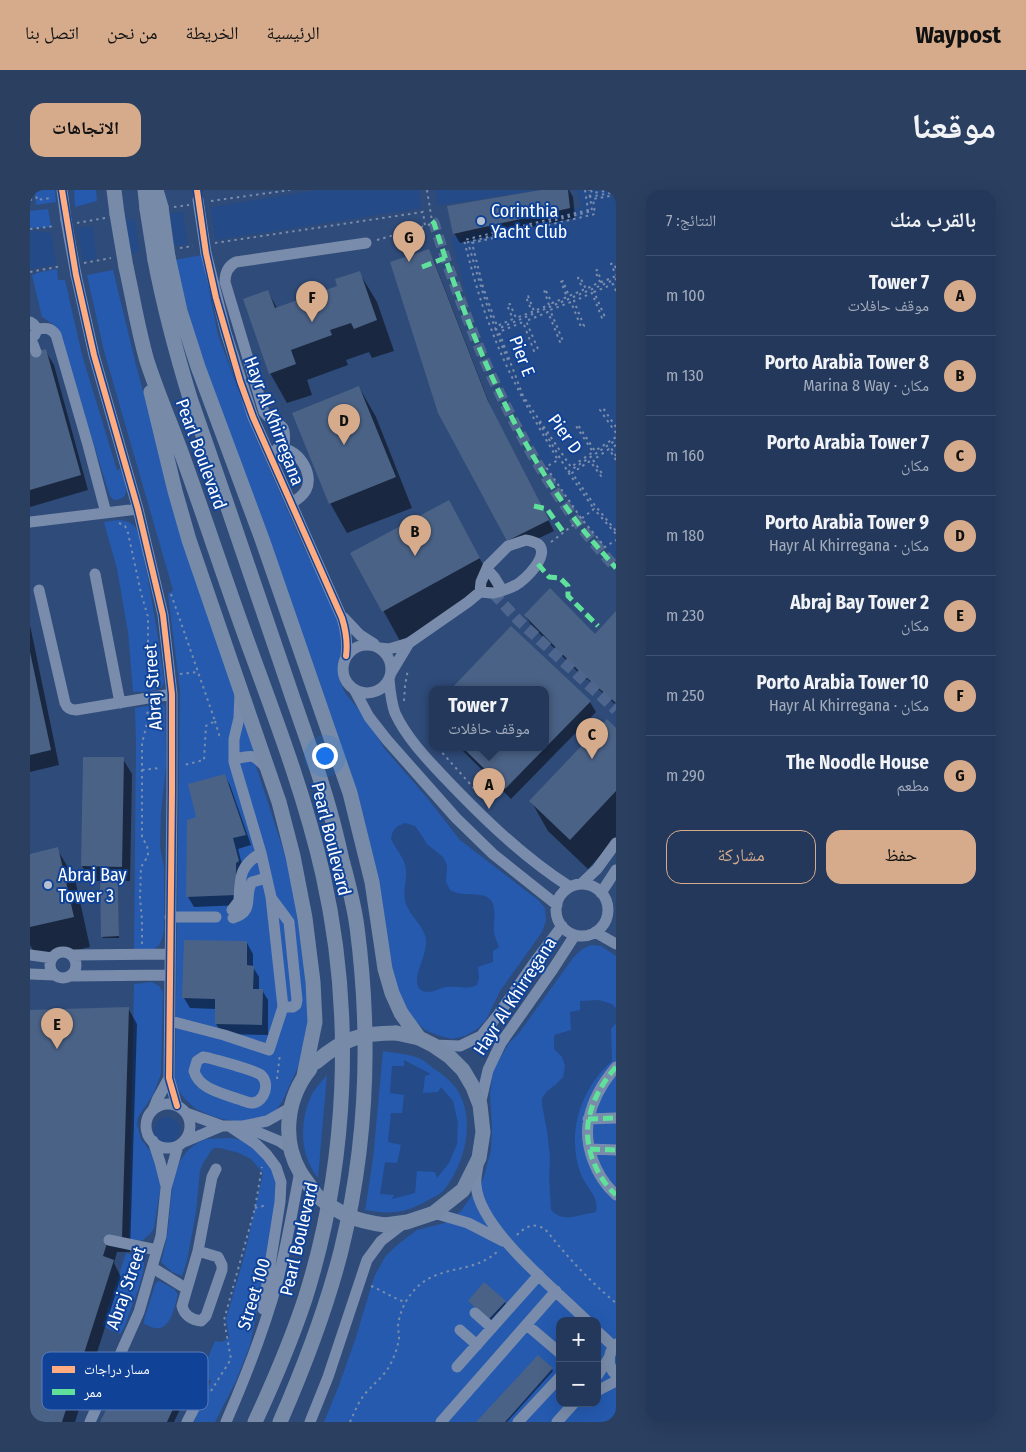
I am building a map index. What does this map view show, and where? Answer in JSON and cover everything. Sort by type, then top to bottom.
[{"type":"main road","name":"Pearl Boulevard","points":[[114,190],[118,214],[119,262],[147,360],[307,811],[323,875],[339,979],[342,1022],[341,1092],[338,1139],[325,1220],[316,1258],[293,1333],[255,1422]]},
{"type":"main road","name":"Pearl Boulevard","points":[[145,190],[154,208],[162,259],[165,308],[176,353],[329,808],[347,879],[356,925],[362,985],[365,1062],[360,1136],[353,1191],[341,1251],[325,1303],[303,1367],[280,1422]]},
{"type":"main road","points":[[154,208],[156,190]]},
{"type":"main road","points":[[162,259],[198,366],[262,539],[350,793],[372,882],[385,969],[392,993],[401,1013],[419,1038]]},
{"type":"main road","points":[[147,360],[150,388],[189,540],[279,802],[293,856],[305,918],[316,1022],[304,1076]]},
{"type":"main road","points":[[374,1033],[396,1033],[419,1038],[449,1056],[463,1070],[473,1087],[480,1106],[483,1132],[479,1158],[464,1190],[434,1213],[407,1222],[384,1225],[348,1217],[316,1195],[300,1171],[291,1149],[289,1126],[290,1108],[296,1092],[304,1076],[316,1062],[333,1048],[353,1038],[374,1033]]},
{"type":"street","name":"Abraj Street","points":[[59,194],[61,223],[76,275],[94,355],[138,509],[163,615],[172,694],[169,1078],[181,1110]]},
{"type":"street","name":"Hayr Al Khirregana","points":[[198,195],[205,247],[216,298],[240,381],[252,417],[342,618],[346,635],[346,656]]},
{"type":"street","points":[[284,449],[283,428],[268,418],[264,412],[225,282],[227,271],[236,262],[366,243]]},
{"type":"street","points":[[36,352],[32,332],[45,328],[51,330],[56,335],[59,343],[106,513]]},
{"type":"street","points":[[268,453],[280,448],[288,450],[302,461],[308,476],[306,490],[297,500],[291,503]]},
{"type":"street","points":[[30,522],[138,509]]},
{"type":"street","points":[[406,648],[389,649],[364,644],[354,648],[346,656],[342,668],[343,674],[349,685],[354,689],[367,693],[380,689],[390,677],[406,648],[480,592],[493,593],[502,590],[521,582],[528,576],[541,557],[541,550],[538,544],[526,540],[508,546],[488,566],[481,582],[480,592]]},
{"type":"street","points":[[487,569],[502,590]]},
{"type":"street","points":[[95,574],[120,702]]},
{"type":"street","points":[[39,590],[67,706],[72,710],[172,694]]},
{"type":"street","name":"Hayr Al Khirregana","points":[[338,609],[360,635],[378,647]]},
{"type":"street","points":[[378,647],[388,657],[391,669],[392,702],[395,712],[410,738],[429,761],[480,813],[550,874],[576,885],[588,885],[596,888],[605,898],[612,914],[595,932],[582,936],[568,932],[562,926],[556,912],[562,894],[576,885],[597,869],[616,843]]},
{"type":"street","points":[[170,1021],[224,1035],[269,1050],[283,1007],[271,897],[261,853],[234,759],[234,739],[239,718],[240,687]]},
{"type":"street","points":[[354,689],[369,717],[456,818],[493,854],[557,905]]},
{"type":"street","points":[[234,759],[253,756],[268,769]]},
{"type":"street","points":[[261,853],[247,864],[242,873],[239,901],[232,914],[243,914],[249,900],[249,886],[252,882],[266,878]]},
{"type":"street","points":[[601,893],[616,870]]},
{"type":"street","points":[[170,917],[216,917]]},
{"type":"street","name":"Hayr Al Khirregana","points":[[433,1045],[460,1046],[481,1036],[562,926]]},
{"type":"street","points":[[595,932],[616,944]]},
{"type":"street","name":"Hayr Al Khirregana","points":[[480,1106],[488,1070],[501,1043],[575,935]]},
{"type":"street","points":[[54,975],[49,967],[52,958],[61,952],[72,955],[170,954]]},
{"type":"street","points":[[30,955],[52,958]]},
{"type":"street","points":[[71,976],[76,963],[72,955]]},
{"type":"street","points":[[30,974],[54,975],[63,979],[71,976],[170,975]]},
{"type":"street","points":[[201,1058],[210,1058],[259,1074],[266,1083],[264,1095],[260,1100],[252,1103],[215,1091],[202,1083],[195,1074],[196,1063],[201,1058]]},
{"type":"street","points":[[616,1068],[606,1078],[595,1099],[588,1119],[590,1149],[600,1176],[616,1195]]},
{"type":"street","name":"Abraj Street","points":[[153,1110],[169,1078]]},
{"type":"street","points":[[261,1333],[263,1307],[281,1193],[281,1182],[276,1167],[272,1160],[256,1144],[226,1126],[166,1104],[153,1110],[149,1116],[147,1129],[152,1141],[164,1148],[171,1148],[226,1126],[243,1126],[267,1121],[290,1108]]},
{"type":"street","points":[[181,1110],[189,1120],[190,1127],[188,1135],[181,1144]]},
{"type":"street","points":[[588,1119],[616,1118]]},
{"type":"street","points":[[243,1126],[279,1141],[291,1149]]},
{"type":"street","name":"Abraj Street","points":[[152,1141],[160,1162],[166,1188]]},
{"type":"street","name":"Abraj Street","points":[[121,1352],[139,1312],[153,1268],[161,1236],[166,1188],[181,1144]]},
{"type":"street","points":[[590,1149],[616,1150]]},
{"type":"street","points":[[479,1158],[476,1184],[479,1198],[488,1217],[506,1243],[583,1317]]},
{"type":"street","points":[[198,1251],[218,1257],[222,1265],[221,1275],[206,1316],[201,1322],[186,1316],[182,1306],[198,1251],[212,1177],[216,1169]]},
{"type":"street","name":"Street 100","points":[[226,1422],[270,1307],[284,1254],[300,1171]]},
{"type":"street","points":[[434,1213],[468,1223],[506,1243]]},
{"type":"street","points":[[310,1422],[328,1377],[367,1260],[373,1250],[389,1234],[407,1222]]},
{"type":"street","points":[[109,1240],[157,1250]]},
{"type":"street","points":[[153,1268],[186,1289]]},
{"type":"street","points":[[457,1367],[539,1275]]},
{"type":"street","points":[[441,1422],[556,1291]]},
{"type":"street","points":[[475,1313],[492,1328]]},
{"type":"street","points":[[527,1325],[556,1350]]},
{"type":"street","points":[[460,1330],[477,1345]]},
{"type":"street","points":[[601,1334],[615,1346],[601,1370]]},
{"type":"street","points":[[609,1358],[610,1368],[616,1375]]},
{"type":"street","points":[[518,1422],[556,1381]]},
{"type":"street","points":[[601,1389],[616,1381]]},
{"type":"street","points":[[557,1422],[572,1407]]},
{"type":"street","name":"Abraj Street","points":[[90,1422],[95,1410]]},
{"type":"street","points":[[186,1422],[194,1410]]},
{"type":"path","points":[[30,190],[30,200]]},
{"type":"path","points":[[35,190],[37,200],[59,194]]},
{"type":"path","points":[[238,197],[290,190]]},
{"type":"path","points":[[366,243],[433,222],[427,190]]},
{"type":"path","points":[[588,190],[592,194],[613,190]]},
{"type":"path","points":[[588,190],[592,211],[468,242],[480,287],[495,330],[524,395],[568,472],[594,509],[616,533]]},
{"type":"path","points":[[590,197],[616,194]]},
{"type":"path","points":[[181,248],[205,247],[423,212],[425,226]]},
{"type":"path","points":[[30,229],[61,223]]},
{"type":"path","points":[[84,263],[119,262]]},
{"type":"path","points":[[495,330],[616,277],[611,264],[614,263],[616,268]]},
{"type":"path","points":[[30,272],[64,266]]},
{"type":"path","points":[[616,427],[603,408],[600,410],[616,433]]},
{"type":"path","points":[[568,472],[616,438]]},
{"type":"path","points":[[541,550],[594,509]]},
{"type":"path","points":[[581,518],[605,547],[616,540]]},
{"type":"path","points":[[117,522],[125,526],[128,533],[148,616],[148,698],[146,728],[142,742],[142,837],[147,846],[148,856],[141,867],[141,954]]},
{"type":"path","points":[[404,708],[409,664],[406,648]]},
{"type":"path","points":[[170,676],[198,672]]},
{"type":"path","points":[[215,721],[220,738],[234,739]]},
{"type":"path","points":[[441,751],[493,809]]},
{"type":"path","points":[[142,770],[166,767]]},
{"type":"path","points":[[276,1084],[280,1053]]},
{"type":"path","points":[[208,1391],[231,1359],[224,1320],[255,1208],[263,1151]]},
{"type":"path","points":[[350,1422],[357,1405],[384,1375],[391,1364],[396,1353],[399,1338],[398,1326],[405,1302],[416,1288],[428,1279],[490,1259],[506,1243],[528,1227],[536,1225],[545,1229],[593,1284],[616,1303]]},
{"type":"path","points":[[359,1283],[385,1292],[393,1298],[405,1302]]},
{"type":"shaded area","points":[[35,190],[55,190],[56,202],[36,205]]},
{"type":"shaded area","points":[[74,190],[96,190],[97,201],[75,207]]},
{"type":"shaded area","points":[[319,190],[538,190],[30,269],[30,230],[48,233]]},
{"type":"shaded area","points":[[577,190],[616,190],[616,559],[572,505],[517,417],[475,322],[451,238],[581,207]]},
{"type":"shaded area","points":[[48,209],[51,227],[30,228],[30,211]]},
{"type":"shaded area","points":[[202,255],[218,335],[256,438],[341,627],[342,656],[338,666],[339,679],[345,693],[367,719],[384,748],[460,840],[538,900],[545,908],[546,921],[542,932],[500,991],[486,1020],[477,1029],[465,1036],[452,1039],[425,1030],[411,1017],[390,976],[380,901],[194,334],[174,260]]},
{"type":"shaded area","points":[[57,269],[58,280],[65,280],[82,355],[117,470],[120,469],[125,484],[126,493],[120,499],[114,500],[110,496],[66,355],[62,336],[53,324],[42,317],[32,275]]},
{"type":"shaded area","points":[[113,270],[137,369],[172,497],[287,861],[302,942],[309,1023],[305,1044],[298,1067],[282,1102],[276,1110],[264,1118],[251,1121],[222,1119],[196,1109],[179,1091],[175,1080],[180,690],[168,594],[173,590],[104,351],[87,275]]},
{"type":"shaded area","points":[[123,520],[133,525],[139,534],[142,544],[164,681],[160,688],[152,691],[133,692],[128,632],[117,569],[104,522]]},
{"type":"shaded area","points":[[160,704],[165,706],[166,764],[160,846],[164,868],[164,930],[160,943],[155,948],[134,950],[135,708]]},
{"type":"shaded area","points":[[405,823],[415,826],[427,844],[443,857],[447,865],[446,882],[450,890],[458,893],[481,895],[491,900],[493,904],[494,932],[499,947],[493,951],[493,962],[478,967],[479,978],[477,985],[466,988],[445,987],[429,992],[421,990],[417,984],[418,972],[426,946],[425,934],[407,906],[405,866],[391,839],[395,829]]},
{"type":"shaded area","points":[[592,945],[601,946],[616,956],[616,1422],[324,1422],[356,1337],[374,1277],[385,1257],[397,1245],[417,1230],[445,1223],[461,1211],[483,1180],[491,1150],[490,1094],[493,1070],[509,1043],[519,1033],[573,958],[581,950]]},
{"type":"shaded area","points":[[152,982],[159,986],[163,992],[161,1074],[153,1095],[138,1117],[137,1124],[141,1139],[154,1156],[161,1178],[154,1228],[143,1240],[136,1242],[129,1239],[134,984]]},
{"type":"shaded area","points":[[599,1000],[612,1004],[616,1008],[616,1023],[611,1029],[612,1061],[591,1085],[584,1099],[579,1114],[575,1146],[582,1177],[592,1193],[597,1207],[596,1212],[565,1217],[551,1210],[550,1157],[542,1098],[563,1077],[565,1066],[562,1057],[554,1049],[554,1035],[571,1030],[570,1012],[580,1010],[580,1001]]},
{"type":"shaded area","points":[[383,1051],[421,1059],[442,1074],[456,1088],[466,1113],[466,1141],[451,1180],[443,1191],[435,1196],[414,1207],[399,1212],[365,1210],[373,1159]]},
{"type":"shaded area","points":[[404,1060],[431,1074],[425,1076],[423,1093],[438,1092],[441,1087],[453,1101],[458,1123],[457,1144],[449,1163],[437,1178],[435,1172],[417,1171],[415,1193],[392,1199],[394,1195],[380,1194],[385,1162],[397,1163],[401,1145],[388,1142],[391,1113],[402,1113],[404,1095],[390,1093],[392,1066],[404,1066]]},
{"type":"shaded area","points":[[327,1075],[318,1178],[312,1169],[304,1148],[303,1129],[306,1111],[312,1094]]},
{"type":"shaded area","points":[[167,1117],[176,1121],[180,1130],[176,1139],[167,1143],[158,1139],[154,1130],[158,1121]]},
{"type":"shaded area","points":[[226,1138],[243,1141],[266,1159],[273,1171],[276,1183],[276,1200],[250,1345],[236,1381],[215,1422],[194,1422],[199,1410],[208,1410],[208,1388],[211,1381],[208,1379],[208,1358],[215,1341],[222,1342],[229,1338],[226,1319],[244,1257],[263,1173],[251,1159],[239,1153],[220,1148],[214,1148],[211,1151],[200,1171],[196,1212],[187,1261],[182,1276],[172,1272],[161,1262],[167,1236],[172,1189],[179,1165],[185,1154],[194,1145],[206,1139]]},
{"type":"shaded area","points":[[126,1253],[137,1256],[144,1263],[138,1290],[120,1334],[102,1326]]},
{"type":"shaded area","points":[[159,1281],[174,1289],[178,1294],[169,1321],[165,1326],[155,1328],[144,1324],[144,1320],[155,1285]]},
{"type":"pier","points":[[419,190],[435,190],[438,208],[422,211]]},
{"type":"pier","points":[[210,205],[216,243],[188,247],[182,209]]},
{"type":"pier","points":[[168,211],[174,249],[140,255],[134,217]]},
{"type":"pier","points":[[125,218],[132,256],[97,261],[92,223]]},
{"type":"pier","points":[[77,226],[83,263],[57,268],[51,230]]},
{"type":"building","name":"Corinthia Yacht Club","points":[[541,190],[568,190],[570,208],[453,234],[447,206]]},
{"type":"building","points":[[429,249],[488,401],[549,520],[507,541],[438,413],[390,262]]},
{"type":"building","points":[[360,271],[377,320],[354,329],[351,323],[330,330],[332,335],[291,350],[296,364],[269,374],[243,299],[268,290],[275,308],[337,286],[335,279]]},
{"type":"building","points":[[46,349],[81,475],[30,490],[30,353]]},
{"type":"building","points":[[359,386],[396,477],[329,504],[292,413]]},
{"type":"building","points":[[449,500],[480,558],[382,612],[350,553]]},
{"type":"building","points":[[550,588],[595,634],[616,611],[616,703],[579,671],[524,615]]},
{"type":"building","points":[[511,626],[591,701],[549,744],[549,686],[454,686]]},
{"type":"building","points":[[30,652],[51,750],[30,755]]},
{"type":"building","points":[[607,719],[616,728],[616,791],[570,840],[529,801]]},
{"type":"building","points":[[466,751],[542,751],[505,789]]},
{"type":"building","points":[[83,757],[124,757],[122,867],[81,866]]},
{"type":"building","points":[[225,774],[246,835],[233,838],[239,861],[236,863],[236,895],[186,897],[187,820],[196,817],[188,784]]},
{"type":"building","name":"Abraj Bay Tower 3","points":[[58,847],[74,917],[30,927],[30,854]]},
{"type":"building","points":[[100,873],[118,873],[119,936],[101,937]]},
{"type":"building","points":[[184,940],[247,942],[247,965],[254,966],[253,989],[263,989],[262,1025],[215,1024],[215,999],[182,998]]},
{"type":"building","points":[[129,1007],[122,1238],[109,1237],[103,1256],[114,1260],[84,1352],[42,1352],[42,1410],[66,1410],[62,1422],[30,1422],[30,1010]]},
{"type":"building","points":[[484,1282],[506,1301],[488,1320],[468,1301]]},
{"type":"building","points":[[538,1355],[553,1368],[505,1422],[476,1422]]},
{"type":"building","points":[[106,1410],[173,1410],[167,1422],[100,1422]]},
{"type":"tunnel","points":[[432,221],[476,340],[511,416],[553,488],[582,528],[616,568]]},
{"type":"tunnel","points":[[493,593],[519,621],[616,710]]},
{"type":"marked path","points":[[432,221],[476,340],[511,416],[553,488],[582,528],[616,568]]},
{"type":"marked path","points":[[422,267],[445,258]]},
{"type":"marked path","points":[[534,506],[547,509],[564,533]]},
{"type":"marked path","points":[[538,564],[549,577],[560,578],[568,586],[568,596],[598,626]]},
{"type":"marked path","points":[[616,1067],[596,1097],[589,1118],[588,1128],[590,1149],[597,1170],[616,1195]]},
{"type":"marked path","points":[[588,1119],[616,1118]]},
{"type":"marked path","points":[[590,1149],[616,1150]]},
{"type":"cycle path","points":[[62,190],[76,275],[94,355],[138,509],[163,615],[172,694],[169,1078],[177,1106]]},
{"type":"cycle path","points":[[197,190],[206,253],[216,298],[240,381],[253,417],[342,618],[345,627],[346,656]]},
{"type":"place","name":"Corinthia Yacht Club","points":[[481,221]]},
{"type":"place","name":"The Noodle House","points":[[409,262]]},
{"type":"place","name":"Porto Arabia Tower 10","points":[[312,322]]},
{"type":"place","name":"Porto Arabia Tower 9","points":[[344,445]]},
{"type":"place","name":"Porto Arabia Tower 8","points":[[415,556]]},
{"type":"place","name":"Porto Arabia Tower 7","points":[[592,759]]},
{"type":"place","name":"Tower 7","points":[[489,809]]},
{"type":"place","name":"Abraj Bay Tower 3","points":[[48,885]]},
{"type":"place","name":"Abraj Bay Tower 2","points":[[57,1049]]}]
